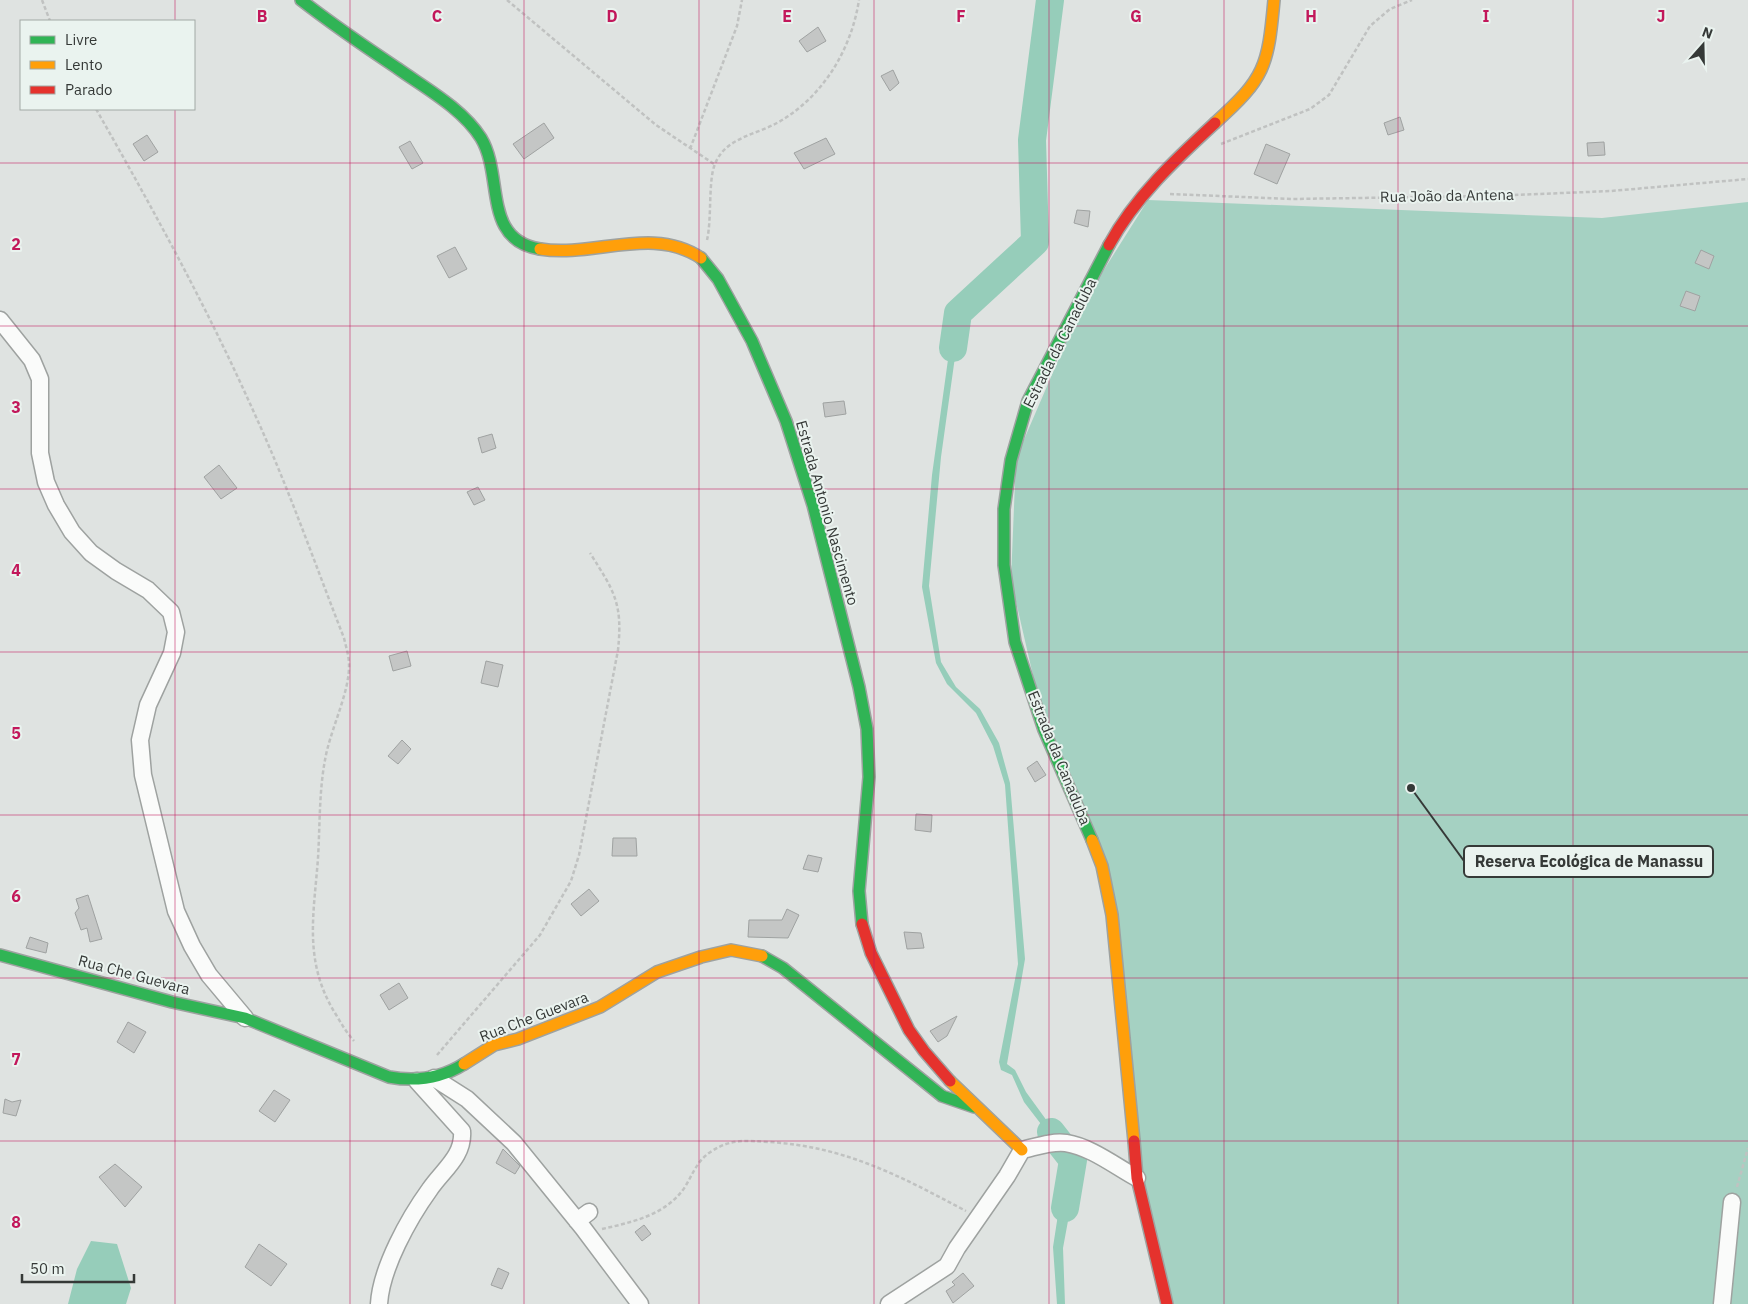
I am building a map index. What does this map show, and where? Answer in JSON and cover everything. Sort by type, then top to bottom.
[{"type":"street","name":"Estrada Antonio Nascimento","points":[[301,0],[460,114],[482,139],[492,164],[493,189],[503,222],[518,243],[537,249],[558,252],[605,246],[671,243],[688,248],[703,258],[745,327],[770,379],[798,456],[837,598],[867,733],[868,810],[859,888],[865,938],[912,1034],[933,1063],[1022,1150]]},
{"type":"street","name":"Estrada da Canaduba","points":[[1167,1304],[1137,1178],[1112,915],[1102,866],[1080,809],[1044,730],[1015,642],[1004,564],[1004,509],[1011,460],[1028,401],[1121,223],[1173,162],[1251,88],[1260,75],[1270,48],[1274,0]]},
{"type":"street","points":[[0,320],[32,360],[40,379],[40,453],[46,482],[56,505],[72,532],[91,553],[148,590],[171,612],[176,632],[172,653],[148,705],[140,740],[143,775],[176,911],[192,946],[210,975],[245,1018]]},
{"type":"street","name":"Rua Che Guevara","points":[[0,954],[172,1002],[245,1018],[389,1076],[417,1081],[434,1078],[459,1067],[494,1045],[518,1039],[600,1008],[657,972],[701,957],[731,950],[763,956],[783,968],[942,1096],[980,1109]]},
{"type":"street","points":[[434,1078],[467,1099],[486,1114],[514,1143],[583,1220],[640,1304]]},
{"type":"street","points":[[379,1304],[380,1292],[391,1258],[429,1190],[462,1147],[462,1131],[417,1081]]},
{"type":"street","points":[[889,1304],[947,1266],[1022,1150],[1048,1144],[1066,1143],[1086,1149],[1137,1178]]},
{"type":"street","points":[[1722,1304],[1732,1202]]},
{"type":"path","points":[[42,0],[50,20]]},
{"type":"path","points":[[508,0],[618,95],[690,150],[714,164]]},
{"type":"path","points":[[690,150],[737,26],[742,0]]},
{"type":"path","points":[[703,258],[710,226],[714,164],[723,150],[741,138],[775,124],[798,110],[820,88],[843,52],[859,0]]},
{"type":"path","points":[[1218,146],[1310,109],[1329,95],[1370,26],[1390,9],[1412,0]]},
{"type":"path","points":[[97,110],[163,227],[233,366],[277,465],[344,638],[349,664],[347,682],[332,728],[324,769],[318,826],[312,941],[316,969],[328,1002],[347,1034],[354,1041]]},
{"type":"path","name":"Rua João da Antena","points":[[1146,193],[1292,199],[1490,196],[1611,191],[1748,179]]},
{"type":"path","points":[[434,1078],[433,1065],[440,1050],[540,935],[571,881],[579,856],[618,650],[621,623],[619,606],[610,584],[590,553]]},
{"type":"path","points":[[583,1220],[593,1231],[637,1221],[669,1206],[684,1188],[697,1163],[711,1151],[734,1140],[795,1144],[832,1151],[904,1178],[978,1218]]},
{"type":"path","points":[[1732,1202],[1748,1148]]},
{"type":"shaded area","points":[[1148,200],[1602,218],[1748,202],[1748,1304],[1170,1304],[1139,1175],[1117,920],[1041,710],[1011,580],[1016,458],[1083,303]]},
{"type":"shaded area","points":[[955,309],[961,314],[941,457],[929,586],[941,662],[956,687],[980,709],[999,743],[1010,783],[1025,959],[1007,1064],[1015,1070],[1026,1092],[1079,1165],[1067,1158],[1024,1102],[1012,1075],[1001,1070],[999,1062],[1018,964],[1005,785],[993,746],[976,713],[947,684],[936,663],[922,587],[932,475]]},
{"type":"shaded area","points":[[1065,1169],[1077,1172],[1063,1248],[1065,1304],[1057,1304],[1053,1247]]},
{"type":"shaded area","points":[[91,1241],[117,1244],[131,1288],[126,1304],[68,1304],[77,1269]]},
{"type":"building","points":[[818,27],[826,41],[807,52],[799,41]]},
{"type":"building","points":[[893,70],[899,83],[890,91],[881,76]]},
{"type":"building","points":[[1400,117],[1404,130],[1388,135],[1384,123]]},
{"type":"building","points":[[544,123],[554,138],[524,159],[513,144]]},
{"type":"building","points":[[147,135],[158,152],[144,161],[133,144]]},
{"type":"building","points":[[826,138],[835,154],[804,169],[794,153]]},
{"type":"building","points":[[410,141],[423,163],[412,169],[399,147]]},
{"type":"building","points":[[1604,142],[1605,155],[1588,156],[1587,143]]},
{"type":"building","points":[[1266,144],[1290,154],[1277,184],[1254,174]]},
{"type":"building","points":[[1077,210],[1090,211],[1088,227],[1074,223]]},
{"type":"building","points":[[455,247],[467,269],[449,278],[437,256]]},
{"type":"building","points":[[1701,250],[1714,256],[1709,269],[1695,263]]},
{"type":"building","points":[[1686,291],[1700,296],[1695,311],[1680,306]]},
{"type":"building","points":[[844,401],[846,414],[825,417],[823,403]]},
{"type":"building","points":[[492,434],[496,448],[482,453],[478,438]]},
{"type":"building","points":[[219,465],[237,488],[221,499],[204,477]]},
{"type":"building","points":[[478,487],[485,500],[474,505],[467,492]]},
{"type":"building","points":[[407,651],[411,666],[393,671],[389,656]]},
{"type":"building","points":[[486,661],[503,665],[498,687],[481,683]]},
{"type":"building","points":[[402,740],[411,749],[398,764],[388,756]]},
{"type":"building","points":[[1037,761],[1046,775],[1035,782],[1027,768]]},
{"type":"building","points":[[916,814],[932,815],[931,832],[915,830]]},
{"type":"building","points":[[613,838],[636,838],[637,856],[612,856]]},
{"type":"building","points":[[808,855],[822,858],[818,872],[803,869]]},
{"type":"building","points":[[589,889],[599,901],[581,916],[571,904]]},
{"type":"building","points":[[88,895],[102,939],[90,942],[87,928],[81,930],[75,913],[79,908],[76,899]]},
{"type":"building","points":[[787,909],[799,915],[788,938],[748,937],[749,920],[782,920]]},
{"type":"building","points":[[904,932],[921,933],[924,948],[907,949]]},
{"type":"building","points":[[30,937],[48,943],[46,953],[26,948]]},
{"type":"building","points":[[399,983],[408,998],[389,1010],[380,995]]},
{"type":"building","points":[[957,1016],[947,1036],[938,1042],[930,1031]]},
{"type":"building","points":[[128,1022],[146,1032],[134,1053],[117,1042]]},
{"type":"building","points":[[274,1090],[290,1100],[275,1122],[259,1111]]},
{"type":"building","points":[[5,1099],[12,1102],[21,1100],[16,1116],[3,1113]]},
{"type":"building","points":[[503,1149],[520,1166],[515,1174],[496,1163]]},
{"type":"building","points":[[115,1164],[142,1187],[125,1207],[99,1177]]},
{"type":"building","points":[[644,1225],[651,1234],[642,1241],[635,1232]]},
{"type":"building","points":[[259,1244],[287,1264],[271,1286],[245,1267]]},
{"type":"building","points":[[498,1268],[509,1273],[502,1289],[491,1285]]},
{"type":"building","points":[[963,1273],[974,1286],[953,1303],[946,1291],[955,1285],[952,1282]]},
{"type":"waterway","points":[[953,348],[958,313],[1035,242],[1032,140],[1050,0]]},
{"type":"waterway","points":[[1051,1132],[1073,1160],[1065,1208]]},
{"type":"traffic: fast","points":[[301,0],[348,35],[442,99],[464,117],[481,138],[488,153],[497,204],[502,220],[510,233],[522,243],[540,249]]},
{"type":"traffic: fast","points":[[1092,840],[1044,730],[1015,642],[1004,565],[1004,509],[1011,460],[1028,401],[1109,245]]},
{"type":"traffic: fast","points":[[701,258],[718,279],[752,341],[786,421],[813,505],[859,687],[867,729],[869,777],[859,891],[862,924]]},
{"type":"traffic: fast","points":[[0,955],[172,1002],[245,1018],[389,1077],[428,1078],[446,1073],[464,1064]]},
{"type":"traffic: fast","points":[[762,956],[783,968],[942,1096],[974,1107]]},
{"type":"traffic: slow","points":[[1215,123],[1232,108],[1254,82],[1261,70],[1269,41],[1274,0]]},
{"type":"traffic: slow","points":[[540,249],[560,251],[643,243],[663,244],[682,249],[701,258]]},
{"type":"traffic: slow","points":[[1092,840],[1102,866],[1112,915],[1134,1141]]},
{"type":"traffic: slow","points":[[464,1064],[494,1045],[518,1039],[600,1007],[657,972],[701,957],[731,950],[762,956]]},
{"type":"traffic: slow","points":[[950,1081],[1022,1150]]},
{"type":"traffic: jam","points":[[1109,245],[1119,227],[1157,180],[1215,123]]},
{"type":"traffic: jam","points":[[862,924],[871,953],[909,1030],[950,1081]]},
{"type":"traffic: jam","points":[[1134,1141],[1137,1178],[1167,1304]]},
{"type":"place","name":"Reserva Ecológica de Manassu","points":[[1411,788]]}]
